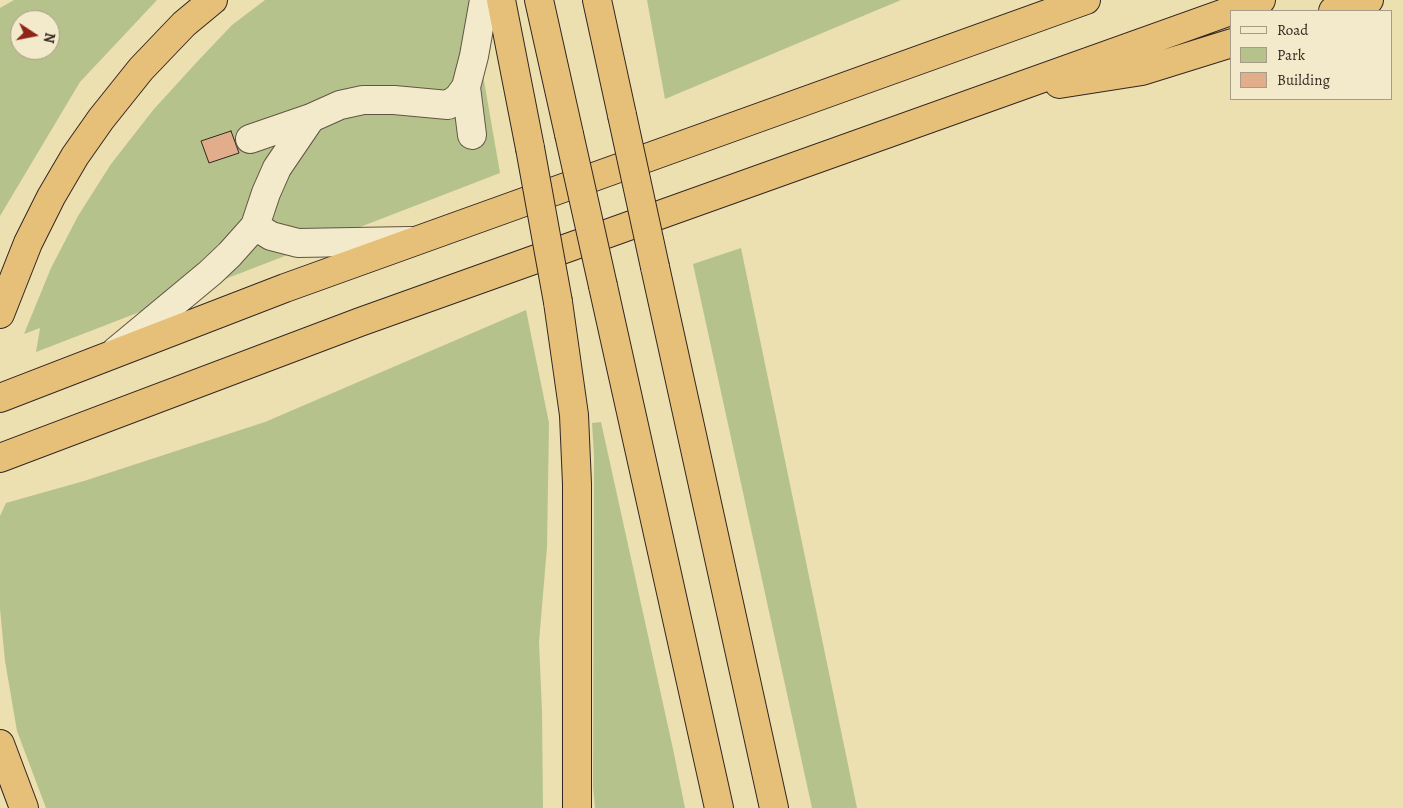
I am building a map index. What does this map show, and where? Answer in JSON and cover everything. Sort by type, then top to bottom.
[{"type":"highway","points":[[0,314],[28,243],[51,197],[75,156],[140,69],[184,24],[213,0]]},
{"type":"highway","points":[[501,0],[558,302],[574,415],[577,484],[577,808]]},
{"type":"highway","points":[[539,0],[719,808]]},
{"type":"highway","points":[[597,0],[774,808]]},
{"type":"highway","points":[[0,398],[285,288],[1086,0]]},
{"type":"highway","points":[[1233,10],[1261,0]]},
{"type":"highway","points":[[1336,10],[1369,0]]},
{"type":"highway","points":[[0,458],[360,322],[1230,11]]},
{"type":"highway","points":[[992,95],[1142,71],[1230,44]]},
{"type":"highway","points":[[0,744],[24,808]]},
{"type":"lane","points":[[250,138],[311,118],[340,105],[363,100],[394,100],[448,105],[458,98],[466,87],[474,56],[484,0]]},
{"type":"lane","points":[[466,87],[472,135]]},
{"type":"lane","points":[[109,357],[203,280],[255,226],[277,168],[311,118]]},
{"type":"lane","points":[[255,226],[271,236],[298,243],[416,241]]},
{"type":"green space","points":[[14,0],[157,0],[80,82],[0,216],[0,8]]},
{"type":"green space","points":[[265,0],[470,0],[500,173],[36,352],[40,328],[24,334],[51,268],[78,216],[111,164],[154,109],[196,63],[232,25]]},
{"type":"green space","points":[[647,0],[901,0],[665,99]]},
{"type":"green space","points":[[741,248],[857,808],[812,808],[693,264]]},
{"type":"green space","points":[[526,310],[549,423],[547,547],[539,642],[543,808],[46,808],[17,731],[5,661],[0,609],[0,516],[6,503],[84,481],[265,422]]},
{"type":"green space","points":[[601,422],[685,808],[595,808],[593,787],[594,456],[592,423]]},
{"type":"building","points":[[231,131],[239,153],[209,163],[201,141]]}]
